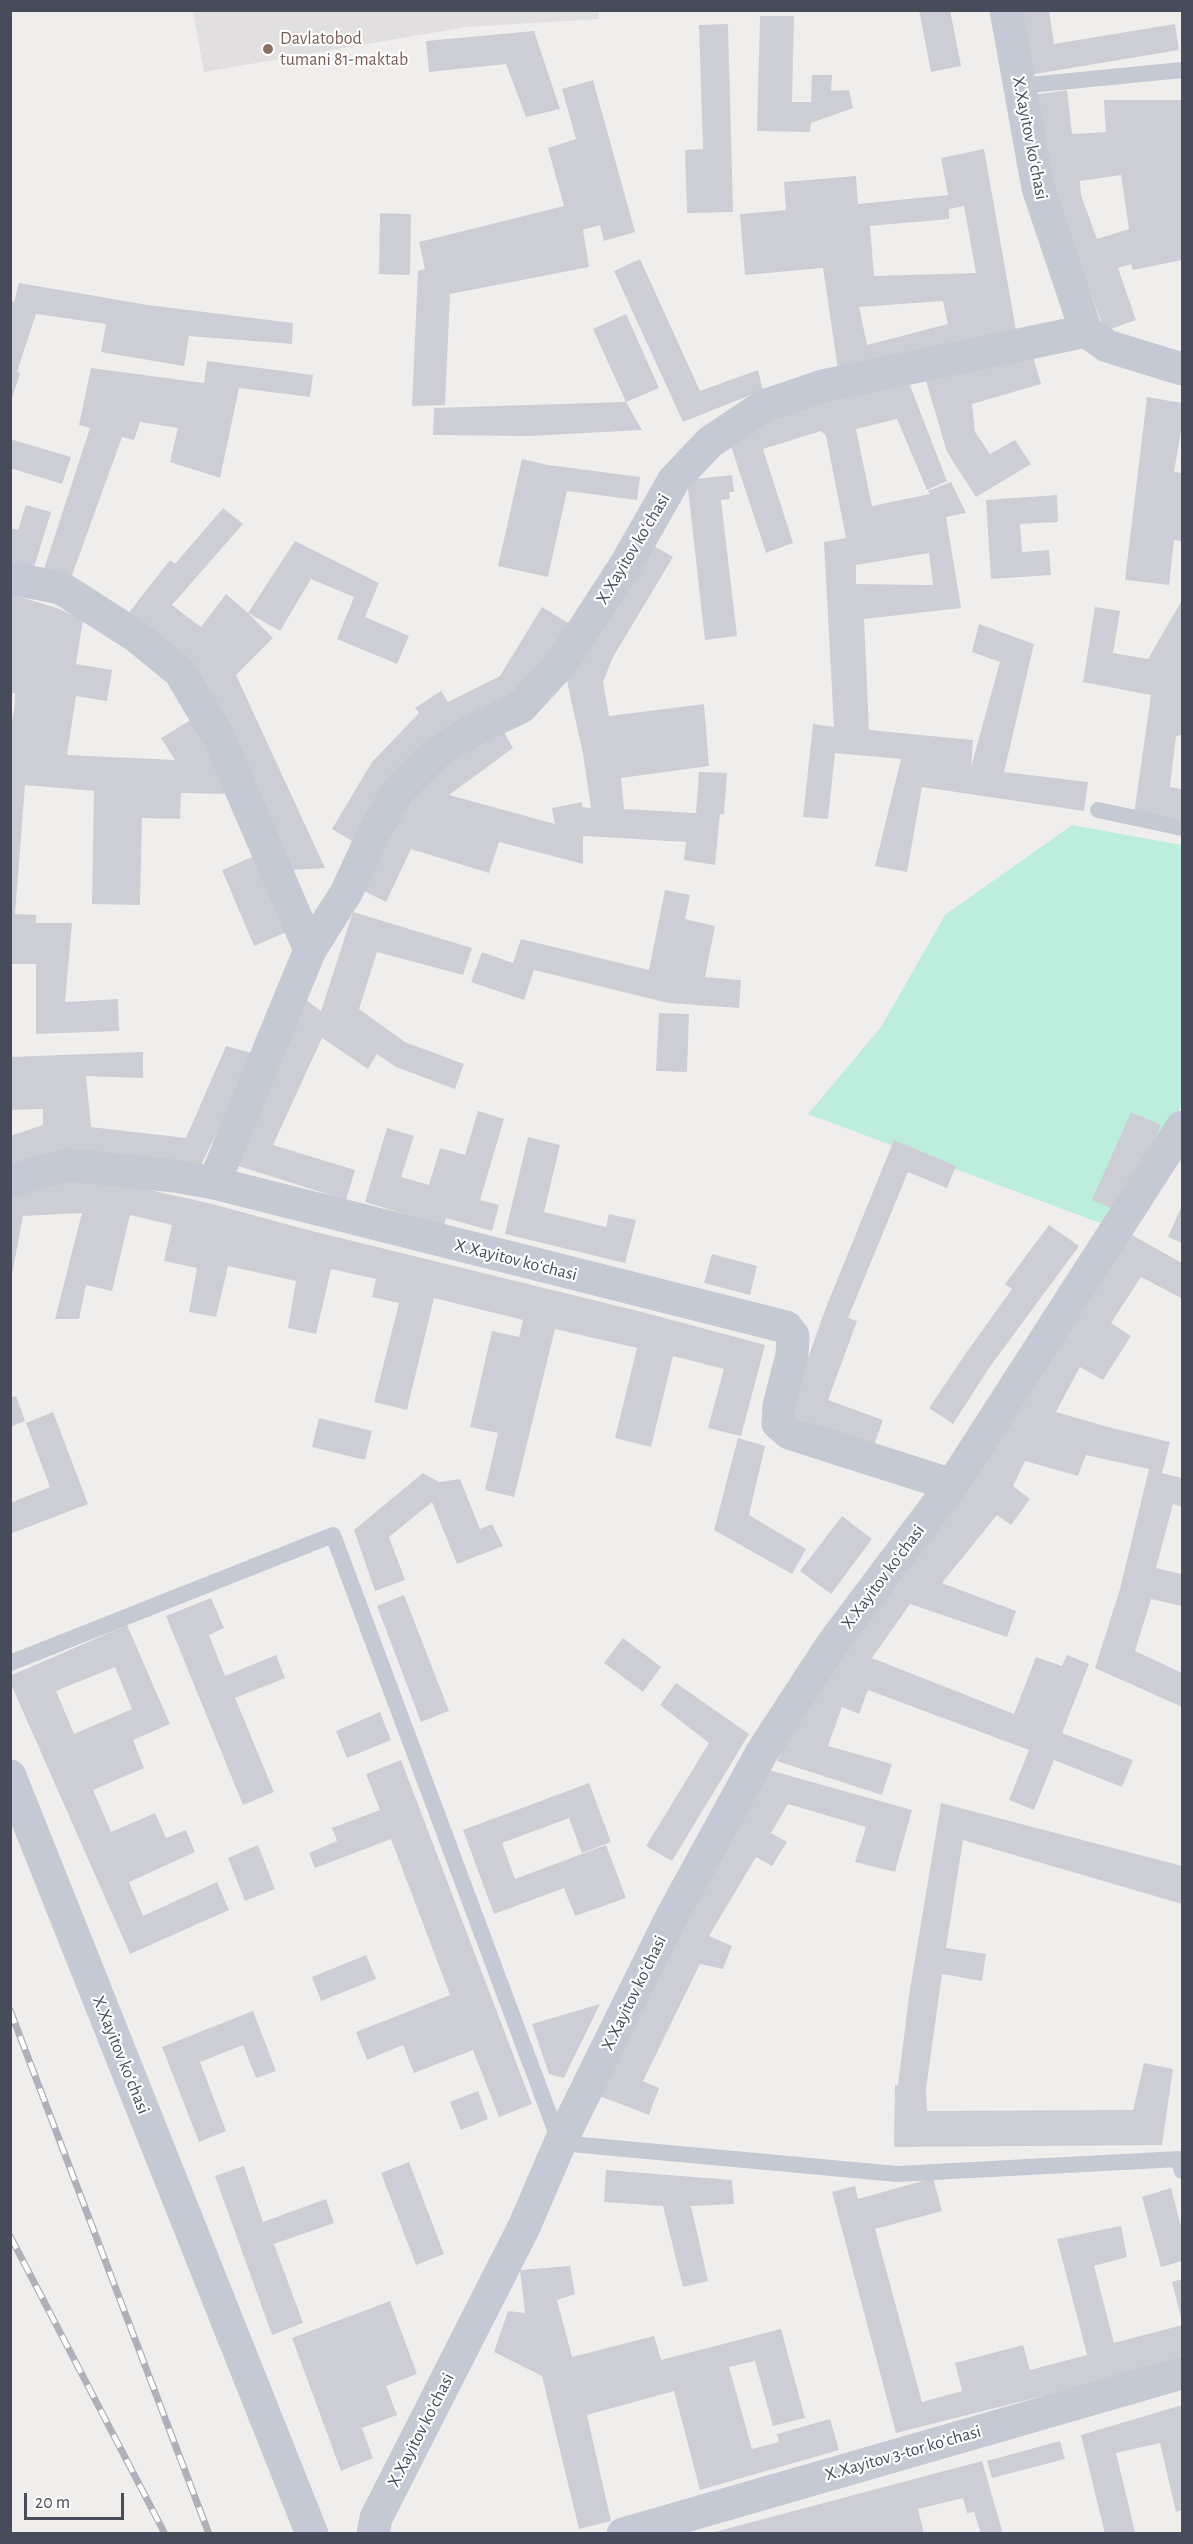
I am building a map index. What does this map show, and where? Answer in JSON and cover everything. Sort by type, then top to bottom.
[{"type":"street","name":"X.Xayitov koʻchasi","points":[[214,1184],[310,950],[346,892],[374,833],[398,791],[436,752],[473,730],[521,707],[563,661],[626,564],[675,480],[710,442],[764,406],[824,386],[1086,331],[1038,188],[1006,10]]},
{"type":"street","points":[[1086,331],[1107,346],[1173,361]]},
{"type":"street","points":[[10,578],[62,588],[136,636],[180,672],[219,738],[310,950]]},
{"type":"street","name":"X.Xayitov koʻchasi","points":[[373,2534],[376,2518],[524,2227],[560,2142],[672,1916],[762,1752],[831,1646],[952,1485],[1182,1127]]},
{"type":"street","name":"X.Xayitov koʻchasi","points":[[10,1180],[68,1165],[175,1176],[786,1327],[793,1336],[792,1355],[779,1406],[778,1423],[789,1433],[952,1485]]},
{"type":"street","name":"X.Xayitov koʻchasi","points":[[10,1776],[312,2534]]},
{"type":"street","name":"X.Xayitov 3-tor koʼchasi","points":[[623,2534],[1182,2373]]},
{"type":"lane","points":[[1019,86],[1182,70]]},
{"type":"lane","points":[[1098,810],[1182,828]]},
{"type":"lane","points":[[10,1663],[333,1535],[560,2142],[897,2174],[1179,2159],[1182,2171]]},
{"type":"shaded area","name":"Davlatobod tumani 81-maktab","points":[[193,10],[599,11],[599,19],[466,27],[204,72]]},
{"type":"green space","points":[[1072,825],[1182,845],[1182,1103],[1177,1116],[1100,1223],[808,1114],[881,1027],[945,915]]},
{"type":"building","points":[[919,10],[950,10],[961,66],[931,72]]},
{"type":"building","points":[[1019,10],[1049,10],[1054,44],[1175,24],[1179,50],[1029,75]]},
{"type":"building","points":[[760,16],[794,16],[792,102],[811,102],[812,75],[832,75],[831,91],[849,90],[853,108],[811,123],[810,132],[757,131]]},
{"type":"building","points":[[728,24],[733,212],[687,213],[685,150],[703,149],[699,25]]},
{"type":"building","points":[[534,31],[560,109],[526,117],[506,64],[429,72],[426,41]]},
{"type":"building","points":[[593,80],[635,232],[604,241],[600,225],[583,230],[589,267],[450,294],[445,405],[412,406],[418,271],[425,269],[419,242],[564,206],[548,148],[576,139],[562,89]]},
{"type":"building","points":[[1067,90],[1072,134],[1106,132],[1104,100],[1182,100],[1182,260],[1133,270],[1131,264],[1118,268],[1136,320],[1105,331],[1057,205],[1033,95]],"holes":[[[1121,175],[1129,229],[1097,239],[1081,195],[1080,181]]]},
{"type":"building","points":[[984,149],[1016,330],[839,376],[823,268],[745,275],[740,214],[786,210],[784,182],[856,176],[858,204],[948,195],[941,158]],"holes":[[[964,206],[976,273],[874,276],[870,226],[949,219],[949,209]],[[943,301],[948,324],[867,345],[859,307]]]},
{"type":"building","points":[[380,213],[411,214],[410,275],[379,274]]},
{"type":"building","points":[[640,259],[700,391],[758,370],[763,390],[683,422],[614,271]]},
{"type":"building","points":[[19,283],[148,305],[293,323],[292,344],[189,336],[184,366],[101,352],[106,324],[36,314],[17,372],[20,373],[10,404],[10,301],[14,302]]},
{"type":"building","points":[[626,314],[659,388],[626,402],[593,329]]},
{"type":"building","points":[[1031,350],[1041,384],[972,404],[975,432],[990,454],[1015,440],[1031,464],[976,497],[947,452],[926,381]]},
{"type":"building","points":[[207,361],[313,375],[310,397],[239,388],[220,478],[170,462],[178,428],[140,422],[134,440],[122,437],[71,578],[44,569],[90,428],[79,425],[91,368],[204,383]]},
{"type":"building","points":[[909,383],[947,481],[927,490],[897,419],[856,429],[872,506],[930,494],[928,491],[951,482],[966,513],[946,517],[961,608],[864,619],[869,730],[973,740],[971,767],[1000,662],[972,652],[979,624],[1034,644],[1004,772],[1088,782],[1084,811],[922,787],[907,872],[875,866],[901,759],[835,753],[828,819],[803,817],[813,724],[834,727],[824,542],[846,538],[826,436],[821,431],[763,449],[793,543],[766,553],[728,437],[814,405]],"holes":[[[929,553],[933,585],[856,584],[856,565]]]},
{"type":"building","points":[[1147,397],[1182,403],[1182,425],[1174,472],[1182,473],[1182,541],[1174,540],[1169,585],[1125,580]]},
{"type":"building","points":[[626,402],[642,430],[529,436],[433,435],[434,408]]},
{"type":"building","points":[[10,439],[71,457],[62,484],[10,468]]},
{"type":"building","points":[[522,459],[548,465],[640,477],[637,500],[567,491],[548,577],[498,566]]},
{"type":"building","points":[[732,475],[734,492],[729,492],[730,499],[721,500],[737,636],[705,640],[687,480]]},
{"type":"building","points":[[1057,495],[1058,522],[1020,524],[1022,552],[1049,550],[1051,575],[991,579],[986,500]]},
{"type":"building","points":[[26,505],[51,512],[32,574],[10,567],[10,528],[18,530]]},
{"type":"building","points":[[223,508],[243,524],[172,605],[201,627],[226,594],[273,638],[236,675],[325,868],[290,870],[127,615],[170,560],[175,564]]},
{"type":"building","points":[[295,541],[379,583],[365,617],[409,636],[397,664],[337,639],[354,597],[311,579],[280,631],[248,613]]},
{"type":"building","points":[[647,542],[673,557],[613,657],[603,682],[609,716],[704,704],[709,766],[621,778],[624,809],[696,813],[699,772],[727,773],[724,814],[720,814],[715,865],[684,860],[686,842],[583,836],[583,864],[499,842],[489,873],[411,849],[386,902],[358,888],[416,782],[500,725],[513,748],[449,795],[555,824],[552,808],[582,802],[582,807],[591,808],[583,754],[565,672]]},
{"type":"building","points":[[10,594],[57,608],[83,620],[76,664],[112,670],[107,701],[76,696],[67,755],[175,760],[161,738],[192,719],[232,794],[181,793],[180,819],[142,818],[140,905],[92,904],[94,791],[25,785],[15,914],[36,915],[36,923],[72,923],[65,1002],[118,999],[119,1031],[36,1034],[36,964],[10,964],[10,737],[15,693],[10,693],[12,625],[10,625]]},
{"type":"building","points":[[1182,600],[1182,735],[1176,736],[1170,787],[1182,789],[1182,822],[1134,814],[1151,695],[1083,682],[1095,607],[1120,611],[1113,653],[1148,659]]},
{"type":"building","points":[[542,607],[570,624],[528,694],[433,735],[390,779],[352,841],[332,829],[372,762],[419,713],[415,708],[441,691],[448,702],[500,676]]},
{"type":"building","points":[[257,855],[289,931],[254,946],[222,870]]},
{"type":"building","points":[[665,890],[690,895],[685,919],[715,926],[705,977],[741,980],[739,1008],[668,1003],[534,970],[524,1000],[471,982],[482,952],[513,963],[521,939],[649,970]]},
{"type":"building","points":[[353,912],[472,948],[463,975],[377,952],[359,1009],[405,1042],[464,1064],[455,1089],[396,1067],[377,1054],[368,1069],[322,1038],[273,1145],[355,1170],[346,1200],[229,1163],[301,996],[321,1011]]},
{"type":"building","points":[[659,1013],[689,1014],[687,1072],[656,1071]]},
{"type":"building","points":[[226,1046],[255,1054],[201,1165],[10,1167],[10,1136],[43,1125],[43,1109],[10,1110],[10,1057],[143,1052],[143,1078],[86,1076],[91,1127],[186,1138]]},
{"type":"building","points":[[478,1111],[504,1119],[480,1200],[499,1205],[492,1231],[446,1218],[444,1226],[365,1202],[387,1128],[414,1136],[401,1177],[429,1185],[440,1148],[465,1155]]},
{"type":"building","points":[[1131,1112],[1161,1125],[1122,1213],[1092,1200]]},
{"type":"building","points":[[528,1137],[560,1145],[544,1212],[606,1227],[609,1214],[636,1220],[625,1263],[505,1234]]},
{"type":"building","points":[[894,1140],[956,1166],[947,1188],[908,1172],[848,1318],[857,1321],[828,1400],[883,1420],[874,1445],[788,1415],[825,1310]]},
{"type":"building","points":[[63,1181],[110,1181],[212,1204],[765,1345],[741,1436],[708,1428],[724,1369],[673,1356],[651,1447],[615,1438],[637,1348],[555,1329],[514,1497],[485,1490],[498,1433],[470,1427],[492,1331],[519,1337],[523,1320],[434,1298],[407,1410],[374,1402],[399,1303],[372,1297],[376,1279],[331,1269],[316,1334],[288,1328],[296,1281],[228,1266],[216,1317],[189,1312],[197,1268],[164,1261],[172,1225],[130,1215],[112,1291],[86,1285],[79,1319],[55,1319],[82,1213],[23,1216],[10,1285],[10,1190]]},
{"type":"building","points":[[1182,1205],[1182,1243],[1168,1237]]},
{"type":"building","points":[[1049,1225],[1079,1246],[989,1368],[953,1424],[929,1408],[1012,1289],[1005,1284]]},
{"type":"building","points":[[1132,1235],[1182,1263],[1181,1298],[1141,1277],[1111,1323],[1131,1336],[1103,1380],[1080,1367],[1056,1412],[1170,1442],[1162,1473],[1182,1478],[1182,1507],[1173,1504],[1156,1568],[1182,1574],[1182,1606],[1151,1599],[1135,1651],[1182,1673],[1182,1707],[1095,1668],[1120,1589],[1149,1469],[1086,1455],[1078,1476],[1025,1461],[1013,1486],[1030,1499],[1011,1525],[997,1515],[942,1583],[1016,1611],[1007,1637],[910,1604],[872,1658],[1014,1714],[1036,1657],[1062,1666],[1067,1655],[1089,1664],[1062,1733],[1133,1760],[1122,1787],[1054,1760],[1034,1810],[1009,1800],[1029,1750],[868,1690],[859,1714],[842,1707],[828,1746],[892,1764],[882,1795],[777,1761],[820,1672],[887,1585],[894,1590],[968,1489]]},
{"type":"building","points":[[712,1254],[757,1266],[750,1295],[704,1283]]},
{"type":"building","points":[[16,1396],[25,1421],[10,1427],[10,1398]]},
{"type":"building","points":[[53,1412],[88,1504],[10,1534],[10,1503],[50,1487],[26,1423]]},
{"type":"building","points":[[319,1418],[372,1431],[365,1460],[312,1447]]},
{"type":"building","points":[[738,1438],[765,1446],[749,1515],[806,1549],[792,1574],[714,1530]]},
{"type":"building","points":[[423,1473],[439,1482],[460,1479],[480,1529],[492,1524],[503,1546],[457,1564],[432,1502],[389,1537],[405,1580],[375,1591],[354,1530]]},
{"type":"building","points":[[842,1516],[872,1539],[831,1594],[800,1571]]},
{"type":"building","points":[[404,1595],[449,1711],[421,1722],[377,1606]]},
{"type":"building","points":[[211,1598],[224,1628],[209,1635],[225,1676],[276,1655],[285,1678],[235,1698],[274,1792],[243,1805],[166,1616]]},
{"type":"building","points":[[127,1625],[170,1724],[133,1740],[144,1768],[93,1790],[111,1832],[155,1813],[166,1838],[186,1830],[195,1852],[129,1882],[143,1916],[217,1882],[229,1910],[130,1954],[10,1682],[10,1676]],"holes":[[[115,1667],[132,1709],[74,1734],[56,1691]]]},
{"type":"building","points":[[623,1638],[661,1667],[643,1692],[604,1663]]},
{"type":"building","points":[[676,1683],[749,1734],[672,1861],[646,1846],[709,1743],[660,1705]]},
{"type":"building","points":[[380,1712],[391,1740],[347,1758],[336,1731]]},
{"type":"building","points":[[401,1760],[532,2104],[499,2117],[473,2050],[414,2073],[403,2045],[367,2060],[356,2032],[450,1995],[391,1839],[315,1868],[309,1853],[337,1841],[332,1828],[380,1810],[366,1774]]},
{"type":"building","points":[[769,1770],[912,1810],[895,1872],[855,1862],[866,1827],[788,1804],[771,1833],[787,1842],[772,1866],[756,1857],[709,1936],[732,1946],[723,1969],[700,1964],[643,2081],[659,2088],[649,2115],[597,2095],[680,1925]]},
{"type":"building","points":[[589,1783],[611,1842],[582,1853],[569,1818],[502,1843],[515,1879],[606,1845],[626,1898],[575,1916],[564,1888],[494,1914],[463,1830]]},
{"type":"building","points":[[941,1803],[1182,1866],[1182,1904],[963,1840],[946,1948],[986,1954],[982,1981],[942,1974],[926,2089],[927,2111],[1133,2110],[1144,2063],[1173,2069],[1162,2145],[894,2147],[895,2085],[898,2085],[909,1996]]},
{"type":"building","points":[[258,1845],[275,1889],[245,1901],[228,1858]]},
{"type":"building","points":[[366,1955],[376,1979],[321,2001],[312,1977]]},
{"type":"building","points":[[600,2004],[564,2078],[549,2074],[532,2024]]},
{"type":"building","points":[[253,2011],[276,2071],[256,2078],[243,2045],[200,2062],[226,2131],[199,2142],[162,2047]]},
{"type":"building","points":[[478,2091],[488,2119],[461,2130],[450,2102]]},
{"type":"building","points":[[409,2162],[444,2254],[416,2265],[381,2173]]},
{"type":"building","points":[[244,2166],[263,2222],[326,2199],[334,2223],[274,2244],[303,2323],[272,2335],[215,2176]]},
{"type":"building","points":[[606,2170],[732,2180],[734,2204],[691,2206],[708,2281],[683,2287],[663,2206],[604,2202]]},
{"type":"building","points":[[933,2178],[942,2211],[875,2229],[922,2402],[962,2391],[955,2363],[1023,2345],[1030,2370],[1087,2355],[1057,2239],[1121,2226],[1127,2257],[1094,2266],[1114,2343],[1182,2325],[1182,2356],[1094,2383],[896,2433],[832,2192],[855,2186],[858,2199]]},
{"type":"building","points":[[1171,2188],[1182,2230],[1182,2261],[1161,2267],[1142,2197]]},
{"type":"building","points":[[570,2266],[575,2294],[557,2300],[572,2357],[654,2336],[661,2360],[781,2329],[805,2418],[773,2426],[755,2361],[729,2367],[752,2449],[779,2442],[777,2434],[830,2419],[839,2450],[700,2490],[674,2391],[587,2415],[611,2521],[579,2529],[542,2376],[494,2352],[508,2311],[525,2313],[520,2270]]},
{"type":"building","points":[[1182,2279],[1182,2322],[1172,2282]]},
{"type":"building","points":[[390,2301],[417,2374],[386,2386],[397,2415],[362,2428],[373,2458],[341,2471],[292,2338]]},
{"type":"building","points":[[1182,2405],[1182,2510],[1176,2512],[1160,2443],[1116,2453],[1135,2532],[1105,2534],[1081,2435]]},
{"type":"building","points":[[1060,2441],[1065,2459],[992,2478],[987,2461]]},
{"type":"building","points":[[982,2461],[1003,2534],[981,2534],[974,2512],[967,2513],[963,2498],[918,2509],[924,2534],[707,2534]]},
{"type":"railway","points":[[10,2010],[209,2534]]},
{"type":"railway","points":[[10,2236],[165,2534]]},
{"type":"place","name":"Davlatobod tumani 81-maktab","points":[[268,49]]}]
